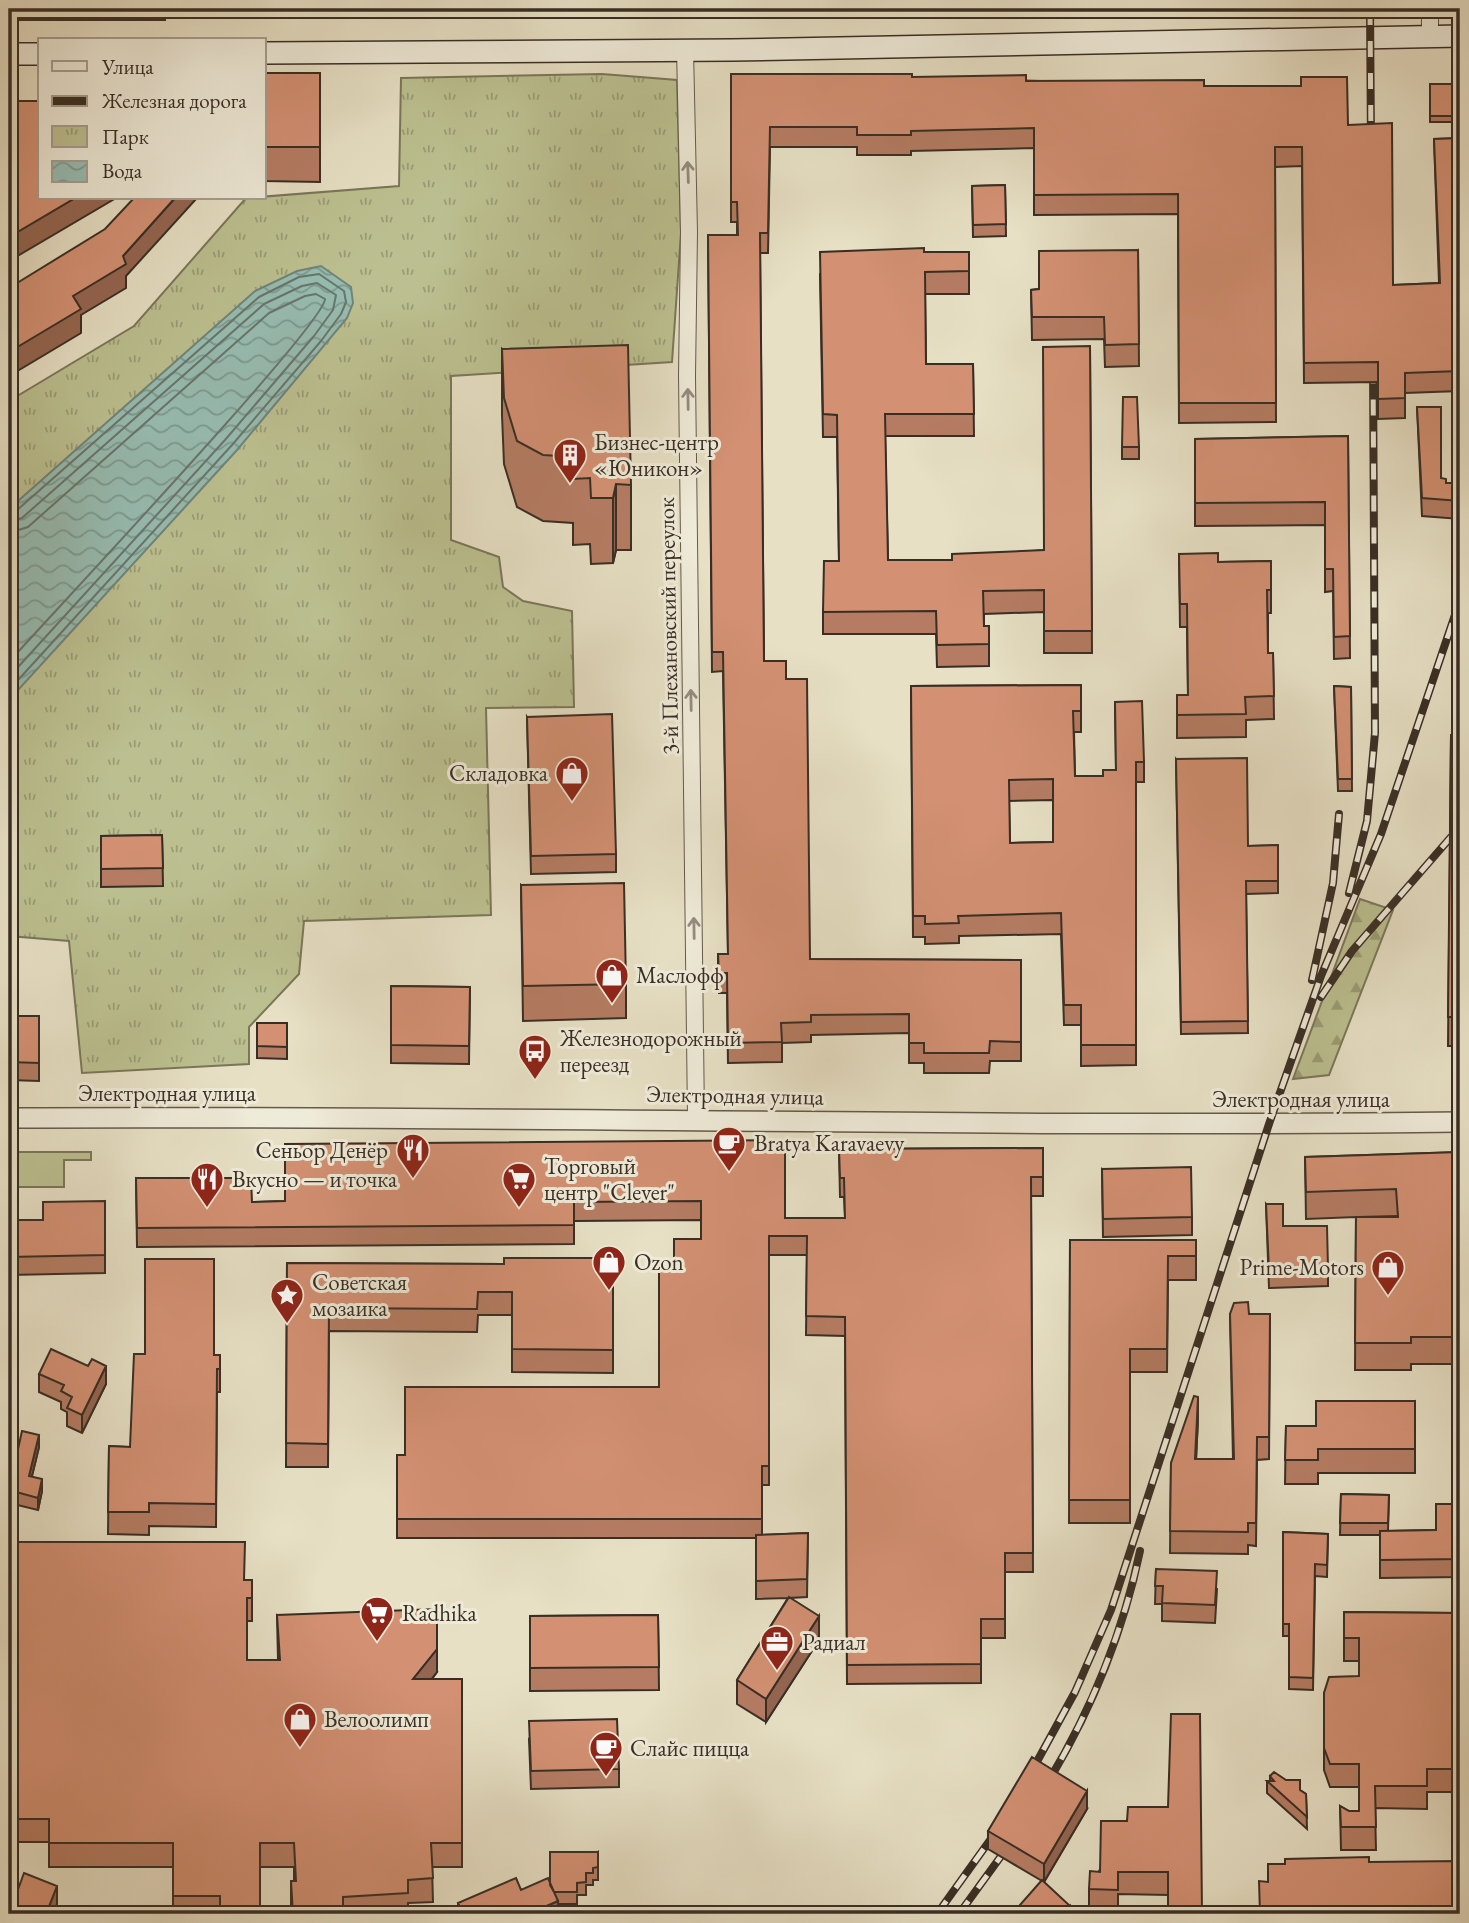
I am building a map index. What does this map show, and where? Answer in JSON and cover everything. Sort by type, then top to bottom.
[{"type":"main road","points":[[266,53],[1460,36]]},
{"type":"main road","points":[[9,54],[38,54]]},
{"type":"street","points":[[1430,9],[1430,37]]},
{"type":"street","name":"3-й Плехановский переулок","points":[[685,49],[689,232],[687,376],[696,1119]]},
{"type":"street","name":"Электродная улица","points":[[9,1118],[696,1119],[967,1123],[1460,1122]]},
{"type":"green space","points":[[602,74],[677,80],[681,233],[672,362],[451,376],[451,540],[499,557],[503,587],[523,601],[572,611],[574,707],[486,708],[491,915],[304,921],[299,974],[249,1027],[249,1064],[82,1073],[69,941],[9,936],[9,401],[134,326],[244,200],[399,186],[401,78]]},
{"type":"green space","points":[[1360,899],[1393,910],[1329,1075],[1293,1079]]},
{"type":"green space","points":[[9,1152],[91,1152],[91,1160],[64,1160],[64,1187],[9,1187]]},
{"type":"water","points":[[321,266],[351,287],[353,303],[347,318],[237,450],[9,700],[9,509],[255,291],[297,271]]},
{"type":"building","points":[[266,73],[320,73],[320,147],[266,147]]},
{"type":"building","points":[[731,74],[912,74],[912,77],[1026,75],[1026,81],[1204,80],[1204,86],[1301,86],[1301,77],[1347,77],[1348,125],[1392,123],[1393,285],[1440,283],[1434,139],[1460,138],[1460,371],[1405,373],[1405,398],[1378,399],[1378,362],[1304,363],[1302,147],[1275,147],[1276,403],[1179,403],[1178,194],[1034,195],[1034,128],[911,131],[911,135],[857,135],[857,127],[770,127],[768,233],[760,233],[764,661],[786,661],[786,679],[807,679],[810,959],[1021,960],[1021,1042],[990,1041],[989,1053],[924,1053],[924,1043],[909,1043],[909,1014],[811,1015],[811,1022],[781,1023],[782,1042],[728,1043],[727,973],[719,973],[718,954],[728,954],[723,652],[712,652],[708,235],[738,235],[737,202],[731,202]]},
{"type":"building","points":[[1430,84],[1460,84],[1460,116],[1430,116]]},
{"type":"building","points":[[9,101],[38,101],[38,200],[72,200],[9,237]]},
{"type":"building","points":[[1005,185],[1006,224],[973,225],[972,186]]},
{"type":"building","points":[[132,200],[173,200],[123,256],[126,264],[73,296],[81,309],[9,352],[9,288],[105,229]]},
{"type":"building","points":[[924,248],[924,252],[969,252],[969,271],[925,272],[926,364],[973,364],[974,414],[885,414],[888,560],[952,560],[952,554],[1044,550],[1043,347],[1090,346],[1092,631],[1044,631],[1044,590],[983,591],[984,626],[989,626],[989,644],[937,645],[936,611],[823,612],[824,561],[839,561],[837,415],[823,414],[820,252]]},
{"type":"building","points":[[1138,250],[1139,344],[1105,345],[1104,317],[1032,317],[1031,290],[1039,289],[1039,251]]},
{"type":"building","points":[[628,345],[631,485],[616,484],[613,498],[591,498],[590,478],[573,479],[575,457],[543,455],[517,441],[504,398],[502,349]]},
{"type":"building","points":[[1123,397],[1137,397],[1139,447],[1122,447]]},
{"type":"building","points":[[1417,407],[1441,407],[1441,478],[1446,479],[1446,483],[1460,483],[1460,501],[1422,498]]},
{"type":"building","points":[[1348,436],[1350,636],[1334,637],[1333,569],[1325,569],[1325,502],[1195,503],[1195,439]]},
{"type":"building","points":[[1218,553],[1218,562],[1271,561],[1271,590],[1267,590],[1268,653],[1273,653],[1274,696],[1245,697],[1246,714],[1177,715],[1177,695],[1188,695],[1187,604],[1180,604],[1179,554]]},
{"type":"building","points":[[1081,685],[1081,711],[1073,711],[1075,776],[1103,776],[1103,770],[1116,770],[1115,702],[1142,701],[1144,762],[1136,762],[1136,1045],[1081,1045],[1081,1005],[1064,1005],[1061,913],[958,916],[959,923],[925,924],[925,916],[913,916],[911,686]],"holes":[[[1053,779],[1053,842],[1010,843],[1009,780]]]},
{"type":"building","points":[[1334,686],[1351,687],[1352,779],[1338,779]]},
{"type":"building","name":"Складовка","points":[[612,714],[616,854],[531,856],[527,717]]},
{"type":"building","points":[[1451,735],[1460,735],[1460,1044],[1454,1044],[1454,1017],[1448,1017]]},
{"type":"building","points":[[1247,758],[1248,846],[1278,845],[1278,881],[1246,881],[1248,1021],[1181,1022],[1176,759]]},
{"type":"building","points":[[162,835],[163,868],[101,869],[101,836]]},
{"type":"building","points":[[624,883],[626,984],[523,986],[521,885]]},
{"type":"building","points":[[391,986],[470,987],[469,1046],[391,1045]]},
{"type":"building","points":[[9,1016],[39,1016],[39,1063],[9,1062]]},
{"type":"building","points":[[257,1023],[287,1023],[287,1047],[257,1046]]},
{"type":"building","points":[[785,1140],[785,1218],[845,1218],[844,1178],[840,1178],[839,1149],[1043,1148],[1043,1177],[1031,1177],[1033,1553],[1005,1553],[1005,1619],[981,1619],[981,1664],[847,1665],[845,1317],[806,1316],[807,1236],[769,1236],[769,1466],[762,1466],[762,1519],[397,1519],[397,1455],[405,1455],[405,1387],[659,1387],[659,1261],[674,1261],[674,1239],[701,1239],[701,1201],[574,1202],[574,1225],[137,1228],[136,1178],[251,1178],[252,1202],[285,1201],[285,1144]]},
{"type":"building","points":[[1460,1152],[1457,1337],[1411,1337],[1411,1343],[1355,1343],[1356,1217],[1398,1217],[1396,1189],[1306,1192],[1305,1157]]},
{"type":"building","points":[[1191,1167],[1192,1217],[1103,1219],[1102,1169]]},
{"type":"building","points":[[105,1201],[105,1255],[9,1257],[9,1220],[43,1220],[43,1202]]},
{"type":"building","points":[[1266,1204],[1283,1204],[1283,1226],[1327,1226],[1328,1268],[1269,1270]]},
{"type":"building","points":[[1070,1240],[1196,1240],[1196,1256],[1168,1256],[1167,1349],[1130,1349],[1130,1500],[1069,1500]]},
{"type":"building","points":[[504,1258],[613,1258],[613,1350],[512,1349],[512,1292],[478,1292],[477,1309],[329,1308],[328,1444],[286,1443],[287,1263],[504,1264]]},
{"type":"building","points":[[145,1259],[214,1259],[214,1355],[220,1355],[220,1369],[217,1369],[216,1504],[149,1503],[149,1512],[108,1512],[109,1446],[130,1447],[134,1354],[145,1354]]},
{"type":"building","points":[[1248,1302],[1249,1314],[1270,1314],[1269,1437],[1257,1437],[1256,1523],[1248,1523],[1248,1532],[1170,1531],[1171,1463],[1194,1396],[1198,1397],[1195,1459],[1234,1459],[1230,1314],[1234,1303]]},
{"type":"building","points":[[51,1349],[88,1366],[92,1359],[106,1366],[82,1415],[67,1408],[72,1397],[61,1391],[64,1385],[39,1374]]},
{"type":"building","points":[[1316,1401],[1415,1401],[1415,1449],[1318,1449],[1318,1460],[1285,1460],[1286,1426],[1316,1426]]},
{"type":"building","points":[[22,1431],[39,1435],[29,1476],[42,1479],[38,1498],[9,1490]]},
{"type":"building","points":[[1341,1494],[1389,1495],[1388,1523],[1340,1523]]},
{"type":"building","points":[[1436,1504],[1460,1504],[1460,1559],[1380,1560],[1380,1531],[1436,1530]]},
{"type":"building","points":[[1283,1532],[1328,1534],[1327,1565],[1315,1564],[1313,1678],[1289,1677],[1289,1624],[1283,1624]]},
{"type":"building","points":[[808,1533],[807,1579],[756,1581],[756,1535]]},
{"type":"building","points":[[9,1542],[245,1542],[244,1580],[252,1580],[252,1598],[247,1598],[247,1660],[280,1660],[277,1615],[437,1609],[437,1649],[413,1679],[462,1679],[462,1843],[431,1843],[433,1878],[408,1880],[408,1893],[343,1897],[343,1914],[293,1914],[291,1881],[296,1881],[294,1843],[260,1843],[260,1914],[220,1914],[220,1896],[173,1896],[173,1843],[49,1843],[49,1819],[9,1819]]},
{"type":"building","points":[[1156,1569],[1217,1571],[1215,1605],[1162,1603],[1163,1586],[1155,1586]]},
{"type":"building","points":[[789,1597],[819,1616],[766,1699],[737,1680]]},
{"type":"building","points":[[1344,1612],[1460,1613],[1460,1769],[1427,1769],[1427,1786],[1375,1786],[1376,1827],[1341,1827],[1340,1806],[1349,1811],[1359,1811],[1359,1764],[1330,1764],[1324,1748],[1324,1693],[1329,1677],[1359,1676],[1359,1638],[1344,1638]]},
{"type":"building","points":[[658,1615],[659,1667],[530,1668],[530,1616]]},
{"type":"building","points":[[1171,1714],[1200,1714],[1202,1914],[1168,1914],[1168,1872],[1118,1872],[1118,1890],[1089,1889],[1090,1871],[1100,1872],[1101,1821],[1127,1821],[1128,1807],[1168,1807]]},
{"type":"building","points":[[617,1719],[619,1769],[531,1771],[529,1721]]},
{"type":"building","points":[[1032,1757],[1087,1791],[1044,1864],[988,1831]]},
{"type":"building","points":[[1274,1772],[1286,1780],[1300,1780],[1300,1790],[1306,1794],[1307,1817],[1267,1781],[1274,1781],[1270,1776]]},
{"type":"building","points":[[550,1852],[598,1852],[598,1867],[593,1868],[593,1873],[586,1873],[586,1882],[577,1883],[577,1892],[554,1892],[550,1885]]},
{"type":"building","points":[[1369,1857],[1369,1862],[1460,1861],[1460,1914],[1260,1914],[1259,1881],[1268,1882],[1268,1864],[1285,1864],[1285,1859]]},
{"type":"building","points":[[24,1873],[57,1886],[46,1914],[9,1914]]},
{"type":"building","points":[[516,1878],[521,1890],[548,1878],[558,1901],[531,1914],[460,1914],[463,1913],[458,1903]]},
{"type":"building","points":[[1042,1880],[1070,1906],[1062,1914],[1012,1914]]},
{"type":"railway","points":[[1370,9],[1371,143]]},
{"type":"railway","points":[[1349,893],[1367,821],[1375,733],[1373,364]]},
{"type":"railway","points":[[1028,1778],[1075,1692],[1111,1610],[1269,1124],[1321,976],[1381,834],[1460,600]]},
{"type":"railway","points":[[1312,980],[1333,883],[1339,814]]},
{"type":"railway","points":[[1321,997],[1352,951],[1451,837]]},
{"type":"railway","points":[[1045,1787],[1076,1731],[1103,1673],[1124,1612],[1140,1551]]},
{"type":"railway","points":[[937,1914],[998,1829]]},
{"type":"railway","points":[[959,1914],[1012,1841]]},
{"type":"place","name":"Бизнес-центр «Юникон»","points":[[570,485]]},
{"type":"place","name":"Складовка","points":[[572,803]]},
{"type":"place","name":"Маслофф","points":[[612,1005]]},
{"type":"place","name":"Железнодорожный переезд","points":[[535,1081]]},
{"type":"place","name":"Bratya Karavaevy","points":[[729,1173]]},
{"type":"place","name":"Сеньор Денёр","points":[[413,1180]]},
{"type":"place","name":"Вкусно — и точка","points":[[207,1209]]},
{"type":"place","name":"Торговый центр \"Clever\"","points":[[519,1209]]},
{"type":"place","name":"Ozon","points":[[609,1292]]},
{"type":"place","name":"Prime-Motors","points":[[1388,1297]]},
{"type":"place","name":"Советская мозаика","points":[[287,1325]]},
{"type":"place","name":"Radhika","points":[[377,1643]]},
{"type":"place","name":"Радиал","points":[[777,1672]]},
{"type":"place","name":"Велоолимп","points":[[300,1749]]},
{"type":"place","name":"Слайс пицца","points":[[606,1778]]}]
